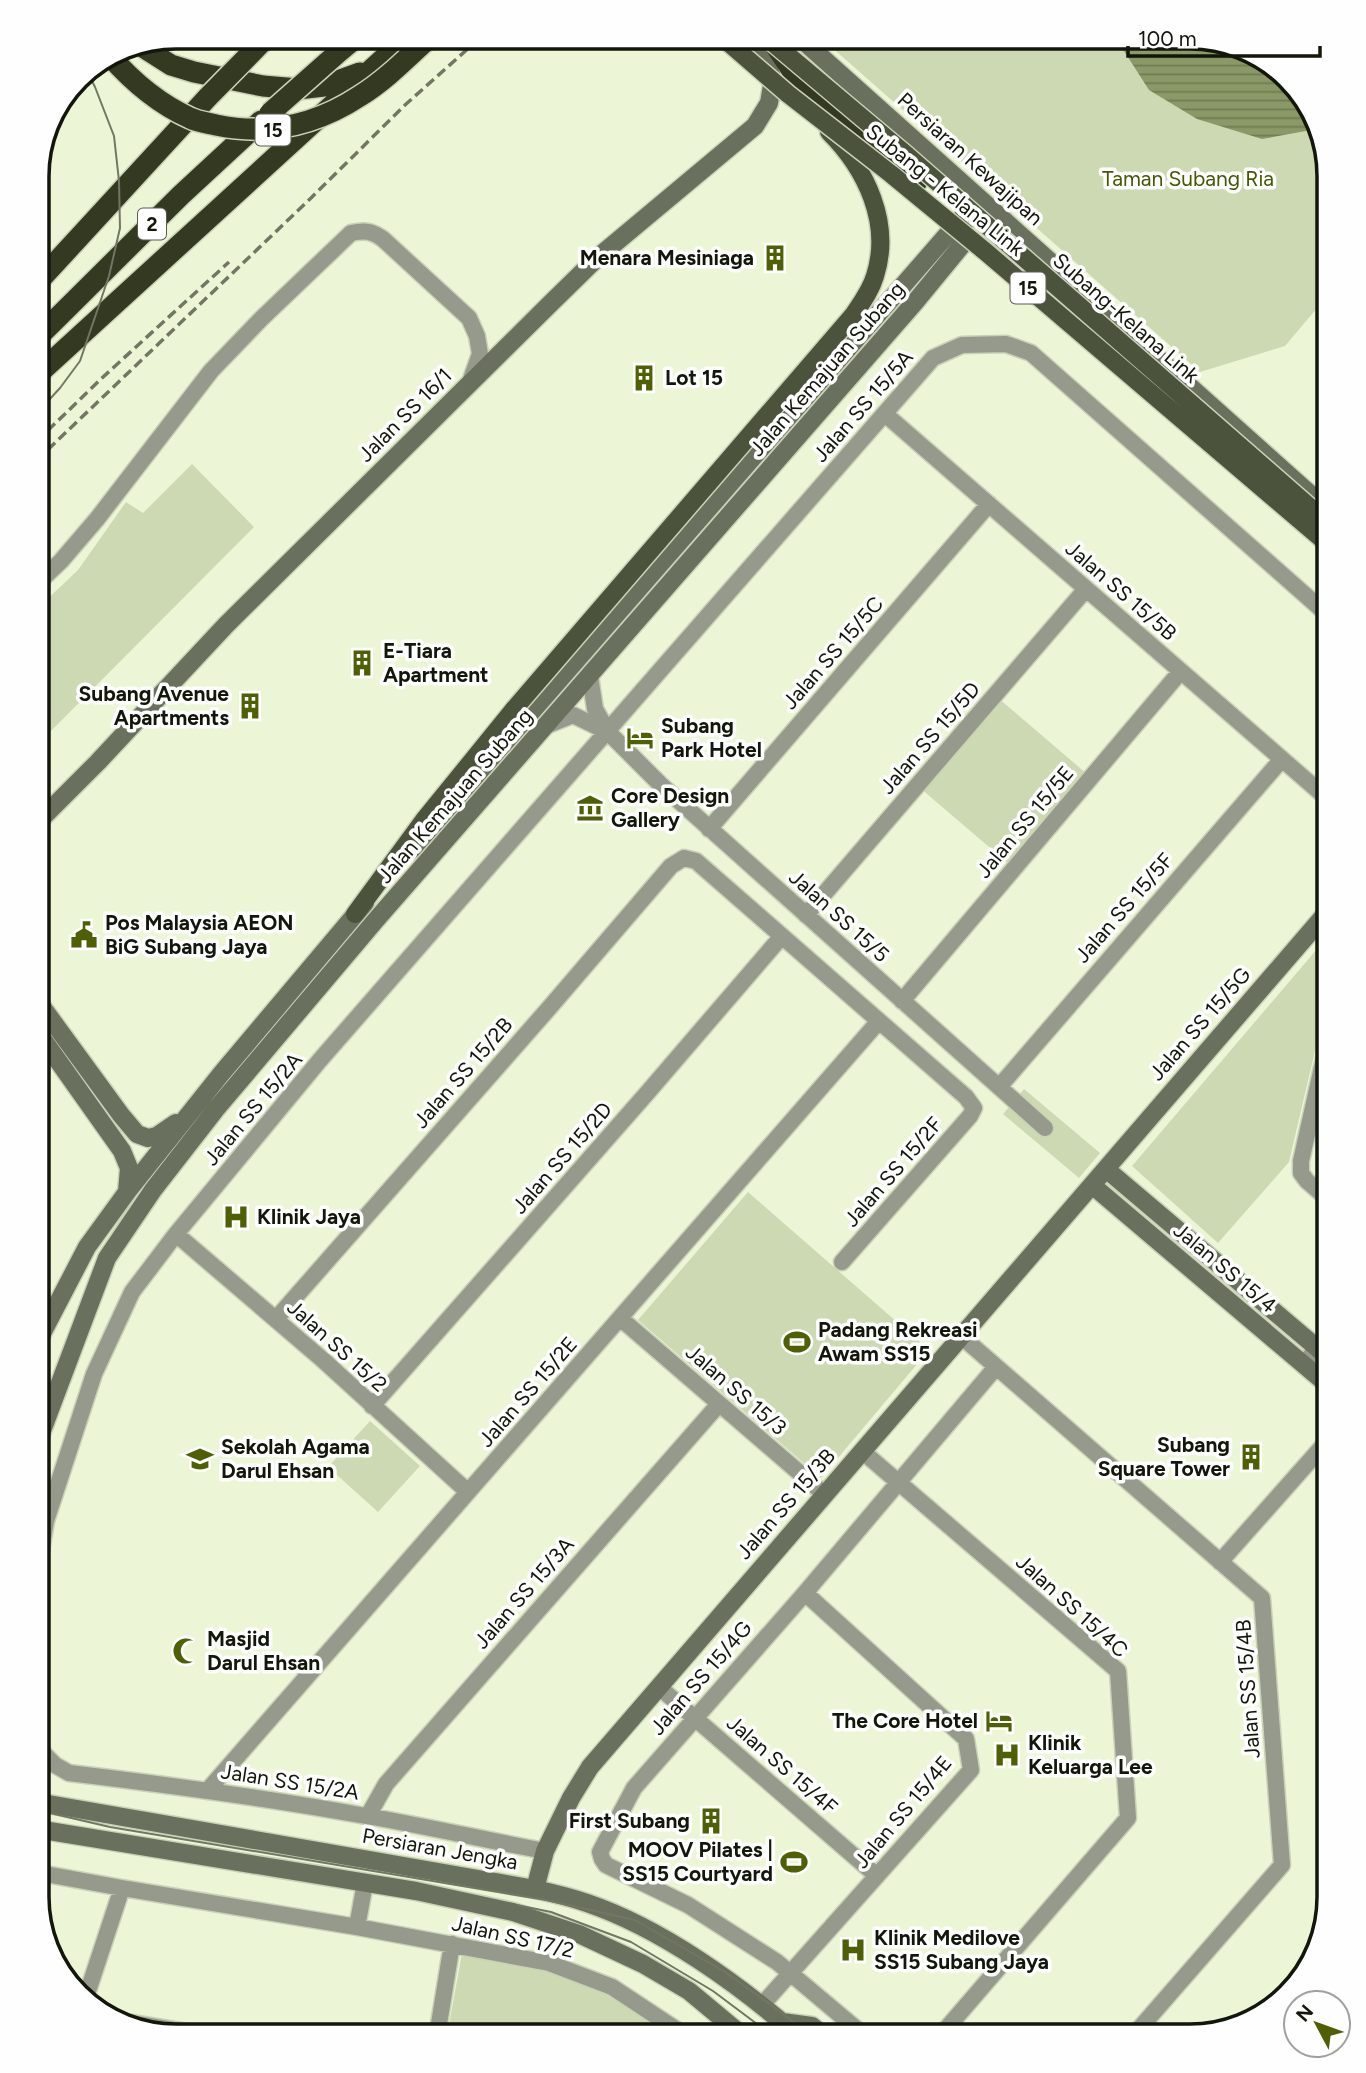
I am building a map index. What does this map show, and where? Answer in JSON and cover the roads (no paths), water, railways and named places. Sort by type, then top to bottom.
[{"type":"highway","name":"2","points":[[49,270],[255,49]]},
{"type":"highway","name":"2","points":[[49,326],[181,195],[342,49]]},
{"type":"highway","points":[[150,51],[171,65],[194,72],[263,86],[298,89],[324,86],[347,79],[367,70],[393,49]]},
{"type":"highway","points":[[49,364],[394,49]]},
{"type":"highway","name":"15","points":[[118,63],[150,95],[192,119],[236,129],[270,130],[321,117],[359,97],[381,82],[417,49]]},
{"type":"highway","points":[[776,49],[803,87],[859,136],[954,228]]},
{"type":"main road","name":"Subang - Kelana Link","points":[[736,49],[976,244],[1317,535]]},
{"type":"main road","name":"Jalan SS 16/1","points":[[49,811],[226,625],[596,259],[755,126],[769,103],[773,80],[761,49]]},
{"type":"main road","name":"Subang-Kelana Link","points":[[782,49],[1317,514]]},
{"type":"main road","name":"Persiaran Kewajipan","points":[[812,49],[1317,500]]},
{"type":"main road","points":[[355,914],[424,820],[515,708],[854,314],[867,294],[875,276],[881,245],[872,196],[848,152],[788,94]]},
{"type":"main road","points":[[1012,228],[972,218],[954,228],[1004,261],[1317,543]]},
{"type":"main road","name":"Jalan Kemajuan Subang","points":[[49,1320],[87,1247],[127,1192],[355,914],[954,228],[964,229],[965,239],[933,281],[366,932],[216,1109],[149,1195],[107,1258],[49,1412]]},
{"type":"main road","points":[[933,281],[973,256],[982,255],[1004,261]]},
{"type":"main road","points":[[824,326],[849,348]]},
{"type":"main road","name":"Jalan SS 15/5G","points":[[1106,1169],[1317,924]]},
{"type":"main road","points":[[49,1016],[136,1134],[148,1138],[157,1136],[188,1116]]},
{"type":"main road","points":[[49,1048],[122,1151],[129,1168],[127,1192]]},
{"type":"main road","name":"Jalan SS 15/3B","points":[[536,1889],[545,1851],[571,1798],[590,1767],[1106,1169]]},
{"type":"main road","name":"Jalan SS 15/4","points":[[1106,1169],[1317,1345]]},
{"type":"main road","name":"Jalan SS 15/4","points":[[1092,1185],[1317,1376]]},
{"type":"main road","points":[[49,1799],[80,1811]]},
{"type":"main road","name":"Persiaran Jengka","points":[[49,1805],[536,1889],[588,1903],[638,1925],[683,1951],[762,2005],[784,2024]]},
{"type":"main road","points":[[49,1831],[416,1891],[513,1912],[579,1934],[643,1964],[690,1991],[719,2024]]},
{"type":"main road","points":[[49,1838],[78,1835]]},
{"type":"main road","points":[[782,2022],[797,2024]]},
{"type":"street","points":[[49,572],[97,519],[211,371],[351,233],[364,230],[383,239],[469,317],[477,336],[480,354],[470,382]]},
{"type":"street","name":"Jalan SS 15/5A","points":[[608,732],[933,358],[962,345],[1006,344],[1031,353],[1317,605]]},
{"type":"street","name":"Jalan SS 15/5B","points":[[886,414],[1317,790]]},
{"type":"street","name":"Jalan SS 15/5C","points":[[709,829],[989,504]]},
{"type":"street","name":"Jalan SS 15/5D","points":[[806,915],[1086,589]]},
{"type":"street","name":"Jalan SS 15/5E","points":[[902,1000],[1181,671]]},
{"type":"street","name":"Jalan SS 15/5","points":[[590,676],[595,709],[608,732],[660,785],[1045,1128]]},
{"type":"street","name":"Jalan SS 15/5","points":[[548,725],[573,715],[608,732]]},
{"type":"street","name":"Jalan SS 15/2A","points":[[49,1512],[94,1374],[132,1292],[176,1234],[320,1060],[608,732]]},
{"type":"street","name":"Jalan SS 15/5F","points":[[999,1087],[1282,759]]},
{"type":"street","name":"Jalan SS 15/2B","points":[[276,1319],[671,866],[684,858],[696,862],[782,936]]},
{"type":"street","points":[[782,936],[879,1021]]},
{"type":"street","name":"Jalan SS 15/2D","points":[[372,1406],[782,936]]},
{"type":"street","name":"Jalan SS 15/2F","points":[[842,1262],[970,1116],[974,1108],[966,1097],[879,1021]]},
{"type":"street","name":"Jalan SS 15/2E","points":[[208,1790],[879,1021]]},
{"type":"street","points":[[1317,1089],[1301,1161],[1301,1173],[1317,1188]]},
{"type":"street","name":"Jalan SS 15/2","points":[[176,1234],[276,1319],[468,1492]]},
{"type":"street","name":"Jalan SS 15/3","points":[[620,1318],[824,1494]]},
{"type":"street","name":"Jalan SS 15/4B","points":[[961,1336],[1262,1598],[1282,1865],[1143,2024]]},
{"type":"street","points":[[1307,1367],[1317,1359]]},
{"type":"street","name":"Jalan SS 15/4G","points":[[791,1973],[688,1905],[606,1866],[600,1852],[634,1788],[805,1593],[996,1367]]},
{"type":"street","name":"Jalan SS 15/3A","points":[[368,1816],[386,1784],[719,1404]]},
{"type":"street","name":"Jalan SS 15/4C","points":[[862,1451],[1118,1671],[1128,1818],[950,2024]]},
{"type":"street","points":[[1220,1562],[1317,1453]]},
{"type":"street","name":"Jalan SS 15/4E","points":[[762,2005],[971,1770],[966,1739],[805,1593]]},
{"type":"street","name":"Jalan SS 15/4F","points":[[659,1687],[877,1876]]},
{"type":"street","name":"Jalan SS 15/2A","points":[[49,1759],[69,1773],[208,1790],[368,1816],[545,1851]]},
{"type":"street","name":"Jalan SS 17/2","points":[[49,1874],[549,1963],[612,1987],[668,2024]]},
{"type":"street","points":[[357,1927],[365,1883]]},
{"type":"street","points":[[89,1989],[122,1888]]},
{"type":"street","points":[[439,2024],[452,1944]]},
{"type":"street","points":[[791,1973],[851,2024]]},
{"type":"tram line","points":[[49,400],[80,361],[109,276],[120,228],[114,136],[92,80]]},
{"type":"tram line","points":[[49,1813],[110,1827],[546,1900],[635,1920],[725,1972],[795,2024]]},
{"type":"tram line","points":[[517,1905],[551,1912],[631,1942],[713,1991],[757,2024]]},
{"type":"railway","points":[[49,449],[405,105],[468,49]]},
{"type":"railway","points":[[49,429],[229,262]]},
{"type":"place","name":"Menara Mesiniaga","points":[[775,258]]},
{"type":"place","name":"Lot 15","points":[[644,378]]},
{"type":"place","name":"E-Tiara Apartment","points":[[362,663]]},
{"type":"place","name":"Subang Avenue Apartments","points":[[250,706]]},
{"type":"place","name":"Subang Park Hotel","points":[[640,738]]},
{"type":"place","name":"Core Design Gallery","points":[[590,808]]},
{"type":"place","name":"Pos Malaysia AEON BiG Subang Jaya","points":[[84,935]]},
{"type":"place","name":"Klinik Jaya","points":[[236,1217]]},
{"type":"place","name":"Padang Rekreasi Awam SS15","points":[[797,1342]]},
{"type":"place","name":"Subang Square Tower","points":[[1251,1457]]},
{"type":"place","name":"Sekolah Agama Darul Ehsan","points":[[200,1459]]},
{"type":"place","name":"Masjid Darul Ehsan","points":[[186,1651]]},
{"type":"place","name":"The Core Hotel","points":[[999,1721]]},
{"type":"place","name":"Klinik Keluarga Lee","points":[[1007,1755]]},
{"type":"place","name":"First Subang","points":[[711,1821]]},
{"type":"place","name":"MOOV Pilates | SS15 Courtyard","points":[[794,1862]]},
{"type":"place","name":"Klinik Medilove SS15 Subang Jaya","points":[[853,1950]]},
{"type":"park label","name":"Taman Subang Ria","points":[[1188,179]]}]
